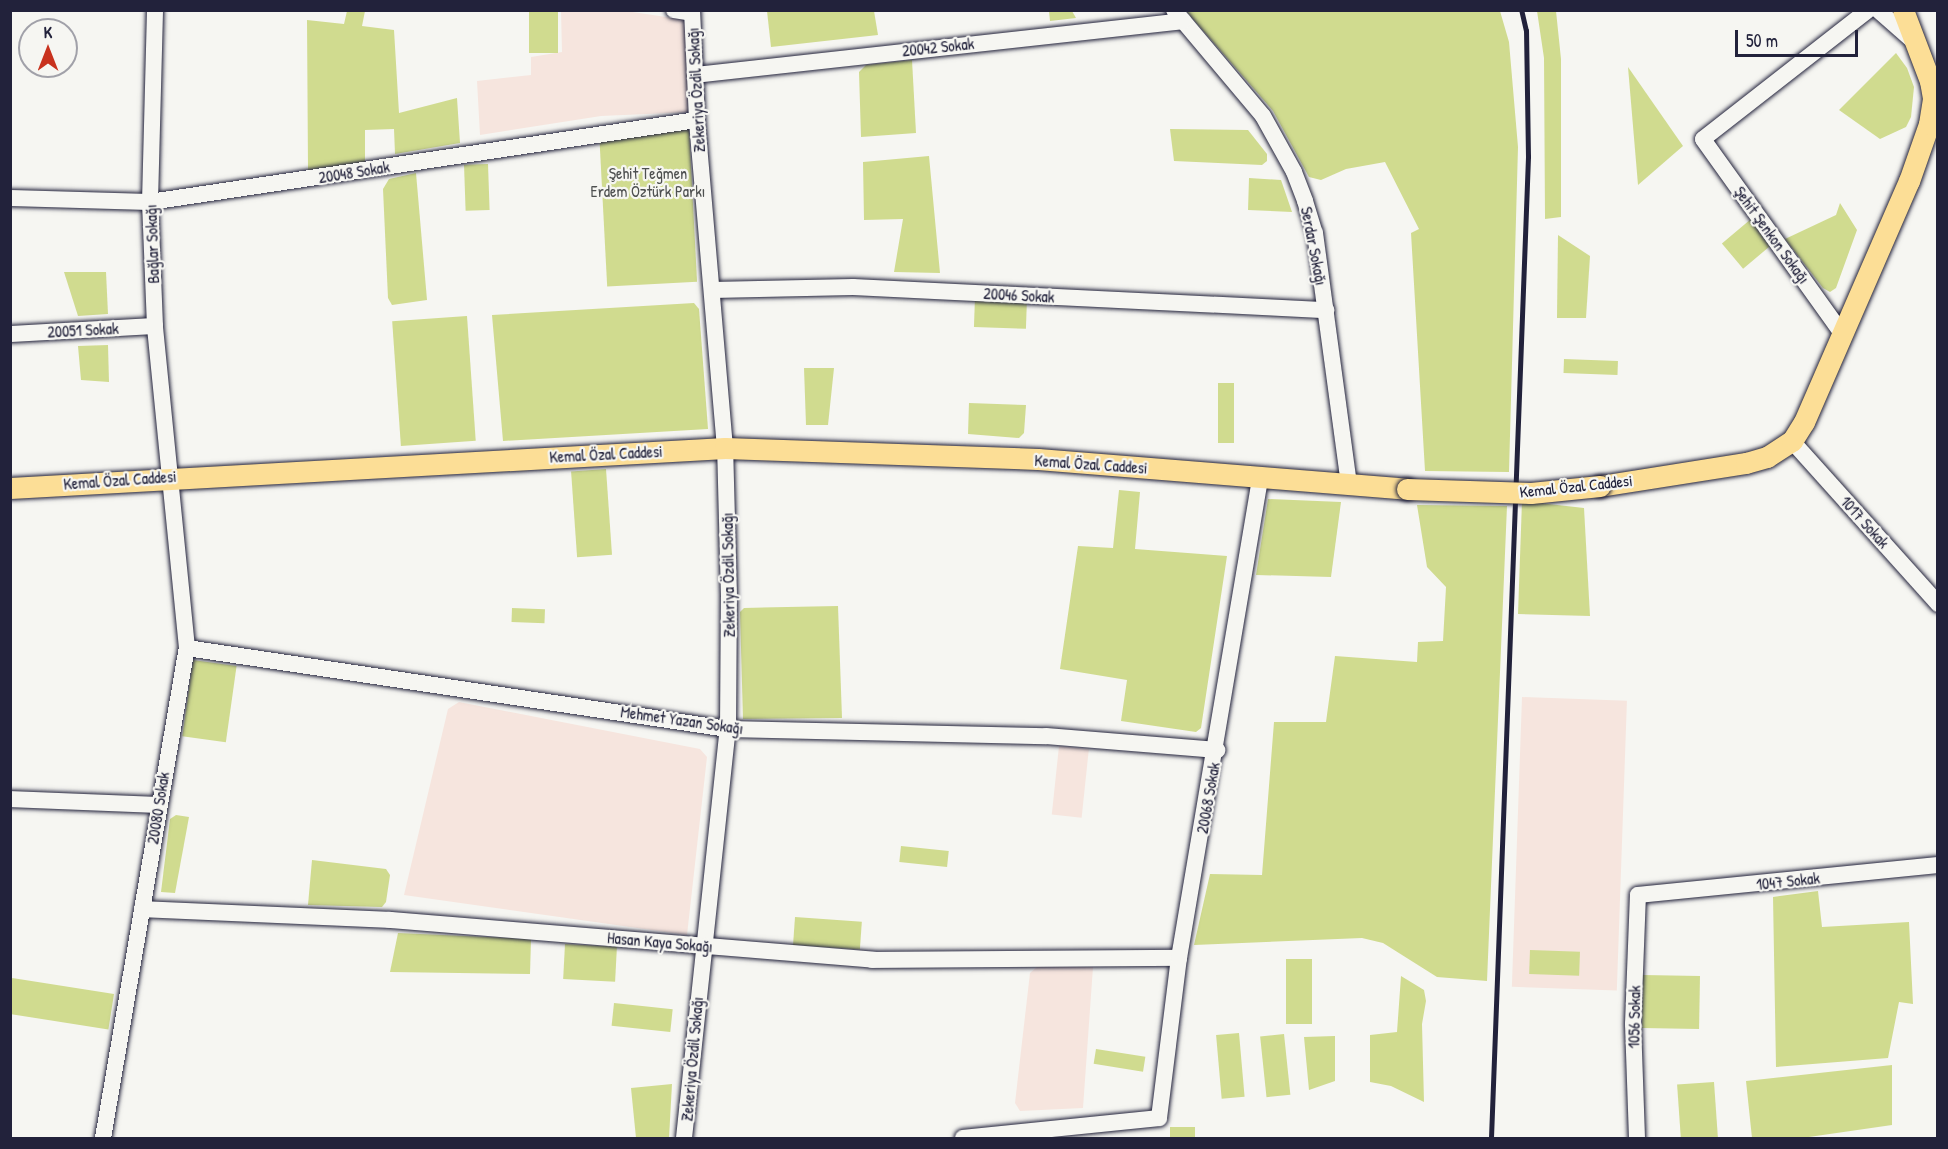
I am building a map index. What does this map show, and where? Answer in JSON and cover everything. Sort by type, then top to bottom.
[{"type":"main road","points":[[1903,10],[1912,40],[1925,64],[1935,105]]},
{"type":"main road","name":"Kemal Özal Caddesi","points":[[10,488],[171,477],[725,448],[1038,459],[1349,486],[1531,493],[1600,486],[1746,463],[1767,457],[1791,441],[1804,422],[1908,181],[1929,141],[1935,105]]},
{"type":"street","name":"Bağlar Sokağı","points":[[155,10],[150,202],[155,326],[171,477]]},
{"type":"street","points":[[674,10],[692,12]]},
{"type":"street","name":"Şehit Şenkon Sokağı","points":[[1841,332],[1703,139],[1868,10]]},
{"type":"street","points":[[1878,10],[1912,40]]},
{"type":"street","name":"Zekeriya Özdil Sokağı","points":[[684,1138],[702,946],[728,729],[725,448],[697,120],[692,12]]},
{"type":"street","name":"20042 Sokak","points":[[695,75],[1178,16]]},
{"type":"street","name":"Serdar Sokağı","points":[[1178,16],[1263,116],[1294,172],[1315,233],[1349,486]]},
{"type":"street","name":"20048 Sokak","points":[[10,198],[150,202],[697,120]]},
{"type":"street","name":"20046 Sokak","points":[[712,290],[853,286],[1326,310]]},
{"type":"street","name":"20051 Sokak","points":[[10,334],[155,326]]},
{"type":"street","name":"1017 Sokak","points":[[1791,441],[1938,603]]},
{"type":"street","name":"20080 Sokak","points":[[103,1138],[142,909],[157,805],[187,648],[171,477]]},
{"type":"street","name":"20068 Sokak","points":[[963,1138],[1159,1118],[1179,958],[1217,750],[1260,478]]},
{"type":"street","name":"Mehmet Yazan Sokağı","points":[[187,648],[728,729],[1046,736],[1217,750]]},
{"type":"street","points":[[10,799],[157,805]]},
{"type":"street","name":"1047 Sokak","points":[[1638,895],[1938,865]]},
{"type":"street","name":"1056 Sokak","points":[[1637,1138],[1633,1024],[1638,895]]},
{"type":"street","name":"Hasan Kaya Sokağı","points":[[142,909],[390,920],[872,960],[1179,958]]},
{"type":"shaded area","points":[[561,11],[626,11],[686,20],[692,112],[601,116],[480,135],[477,81],[531,75],[531,57],[562,52]]},
{"type":"shaded area","points":[[1522,697],[1627,701],[1617,990],[1512,987]]},
{"type":"shaded area","points":[[459,702],[700,749],[707,757],[687,935],[404,895],[448,709]]},
{"type":"shaded area","points":[[1059,746],[1089,749],[1082,818],[1052,815]]},
{"type":"shaded area","points":[[1038,966],[1093,967],[1083,1108],[1020,1111],[1015,1103],[1030,973]]},
{"type":"green space","points":[[347,11],[365,11],[362,26],[394,30],[399,113],[457,98],[460,143],[395,154],[394,129],[365,130],[365,162],[308,170],[307,20],[344,24]]},
{"type":"green space","points":[[529,11],[558,11],[558,53],[529,53]]},
{"type":"green space","points":[[767,11],[874,11],[878,35],[771,47]]},
{"type":"green space","points":[[1049,11],[1072,11],[1076,18],[1050,21]]},
{"type":"green space","points":[[1186,11],[1500,11],[1509,42],[1518,147],[1509,472],[1425,471],[1411,233],[1419,229],[1385,162],[1346,169],[1321,180],[1309,177],[1273,111]]},
{"type":"green space","points":[[1537,11],[1556,11],[1561,59],[1561,217],[1545,219],[1544,58]]},
{"type":"green space","points":[[1896,53],[1907,68],[1914,87],[1911,117],[1906,127],[1880,139],[1839,110]]},
{"type":"green space","points":[[912,60],[916,133],[861,137],[859,72],[866,65]]},
{"type":"green space","points":[[1628,67],[1683,146],[1638,185]]},
{"type":"green space","name":"Şehit Teğmen Erdem Öztürk Parkı","points":[[689,128],[697,282],[607,286],[599,133]]},
{"type":"green space","points":[[1170,129],[1248,130],[1267,154],[1267,161],[1262,165],[1174,161]]},
{"type":"green space","points":[[929,156],[940,273],[894,272],[903,219],[864,220],[863,162]]},
{"type":"green space","points":[[488,164],[490,210],[466,211],[464,165]]},
{"type":"green space","points":[[416,173],[427,300],[392,305],[388,298],[383,189],[389,179]]},
{"type":"green space","points":[[1249,178],[1281,180],[1292,212],[1248,210]]},
{"type":"green space","points":[[1840,203],[1857,230],[1836,288],[1830,292],[1823,288],[1785,239],[1836,215]]},
{"type":"green space","points":[[1751,219],[1772,244],[1743,269],[1722,243]]},
{"type":"green space","points":[[1558,235],[1590,256],[1586,318],[1557,318]]},
{"type":"green space","points":[[64,272],[106,272],[108,314],[78,316]]},
{"type":"green space","points":[[975,297],[1027,299],[1026,329],[974,327]]},
{"type":"green space","points":[[694,303],[699,309],[708,429],[503,441],[492,315]]},
{"type":"green space","points":[[467,316],[476,441],[401,446],[392,321]]},
{"type":"green space","points":[[108,345],[109,382],[81,380],[78,346]]},
{"type":"green space","points":[[1564,359],[1618,361],[1617,375],[1564,373]]},
{"type":"green space","points":[[804,368],[834,368],[828,425],[806,425]]},
{"type":"green space","points":[[1218,383],[1234,383],[1234,443],[1218,443]]},
{"type":"green space","points":[[969,403],[1026,405],[1024,433],[1019,438],[968,434]]},
{"type":"green space","points":[[606,469],[612,555],[577,557],[571,471]]},
{"type":"green space","points":[[1119,490],[1140,492],[1135,549],[1227,556],[1201,728],[1196,732],[1121,721],[1127,680],[1060,669],[1078,546],[1113,548]]},
{"type":"green space","points":[[1268,499],[1341,502],[1331,577],[1256,575]]},
{"type":"green space","points":[[1522,501],[1584,508],[1590,616],[1518,614]]},
{"type":"green space","points":[[1417,505],[1507,506],[1487,981],[1437,977],[1383,943],[1362,938],[1194,945],[1210,874],[1262,875],[1274,722],[1326,722],[1335,656],[1417,662],[1418,642],[1443,641],[1446,587],[1427,567]]},
{"type":"green space","points":[[838,606],[842,718],[743,719],[740,612],[744,608]]},
{"type":"green space","points":[[512,608],[545,609],[544,623],[512,622]]},
{"type":"green space","points":[[193,660],[237,666],[226,742],[182,736]]},
{"type":"green space","points":[[176,815],[189,817],[175,893],[161,892],[170,819]]},
{"type":"green space","points":[[901,846],[949,851],[947,867],[899,862]]},
{"type":"green space","points":[[312,860],[386,869],[390,875],[386,902],[382,907],[308,905]]},
{"type":"green space","points":[[1818,891],[1822,927],[1909,922],[1913,1004],[1899,1002],[1888,1058],[1776,1067],[1773,897]]},
{"type":"green space","points":[[795,917],[862,922],[860,950],[793,945]]},
{"type":"green space","points":[[398,933],[531,939],[530,974],[390,972]]},
{"type":"green space","points":[[565,944],[617,947],[615,982],[563,979]]},
{"type":"green space","points":[[1530,950],[1580,952],[1579,976],[1529,974]]},
{"type":"green space","points":[[1286,959],[1312,959],[1312,1024],[1286,1024]]},
{"type":"green space","points":[[1643,975],[1700,976],[1699,1029],[1642,1028]]},
{"type":"green space","points":[[1401,976],[1424,990],[1426,1001],[1422,1024],[1424,1102],[1391,1086],[1370,1082],[1370,1035],[1397,1032]]},
{"type":"green space","points":[[12,978],[114,994],[108,1030],[10,1014]]},
{"type":"green space","points":[[614,1003],[673,1009],[670,1032],[612,1026]]},
{"type":"green space","points":[[1239,1033],[1245,1097],[1222,1099],[1216,1035]]},
{"type":"green space","points":[[1284,1034],[1290,1095],[1267,1097],[1260,1037]]},
{"type":"green space","points":[[1335,1036],[1335,1081],[1309,1090],[1304,1037]]},
{"type":"green space","points":[[1096,1049],[1145,1057],[1143,1072],[1094,1064]]},
{"type":"green space","points":[[1892,1065],[1892,1125],[1802,1138],[1752,1138],[1746,1081]]},
{"type":"green space","points":[[1714,1082],[1718,1138],[1681,1138],[1677,1085]]},
{"type":"green space","points":[[672,1084],[669,1138],[636,1138],[631,1088]]},
{"type":"green space","points":[[1170,1127],[1195,1127],[1195,1138],[1170,1138]]},
{"type":"railway","points":[[1491,1138],[1528,157],[1526,31],[1521,10]]}]
